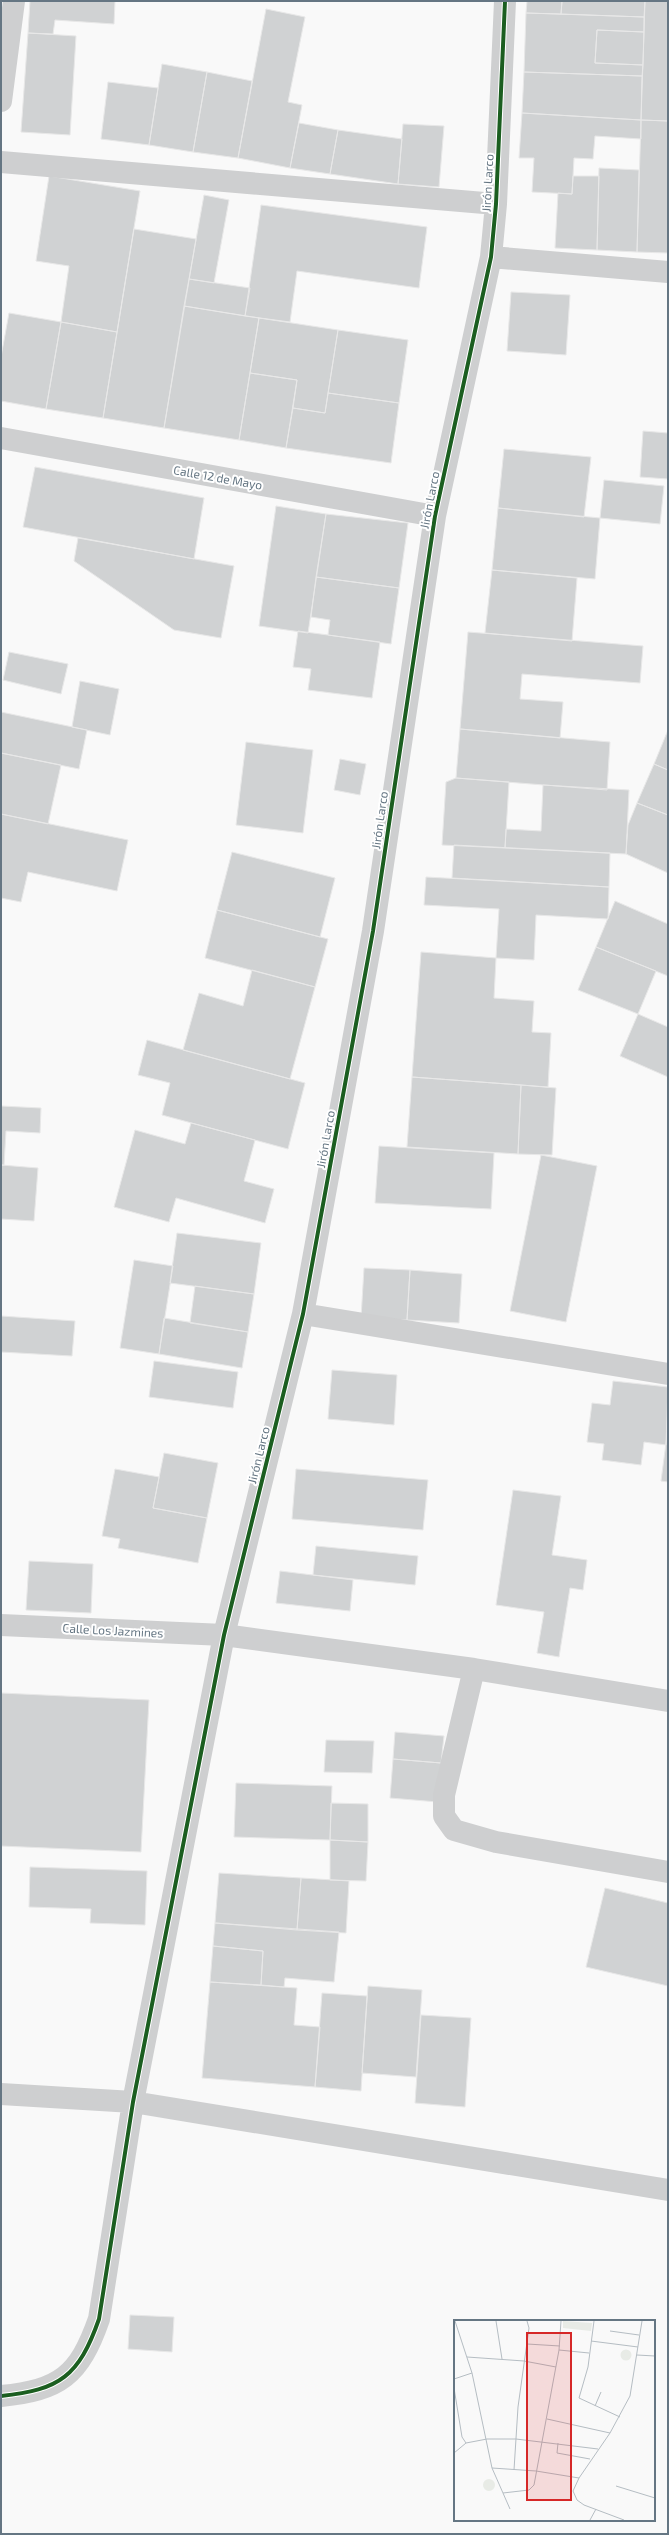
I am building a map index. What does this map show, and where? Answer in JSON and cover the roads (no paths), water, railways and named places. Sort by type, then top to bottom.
[{"type":"street","points":[[1,100],[14,1]]},
{"type":"street","name":"Jirón Larco","points":[[1,2396],[34,2392],[68,2376],[90,2345],[99,2319],[133,2102],[224,1635],[303,1314],[373,931],[435,516],[491,257],[496,204],[505,1]]},
{"type":"street","points":[[1,162],[496,204]]},
{"type":"street","points":[[491,257],[668,272]]},
{"type":"street","name":"Calle 12 de Mayo","points":[[1,438],[435,516]]},
{"type":"street","points":[[303,1314],[668,1374]]},
{"type":"street","name":"Calle Los Jazmines","points":[[1,1625],[224,1635],[474,1669],[668,1701]]},
{"type":"street","points":[[474,1669],[444,1795],[444,1816],[454,1830],[496,1842],[668,1872]]},
{"type":"street","points":[[1,2094],[133,2102],[668,2190]]}]
